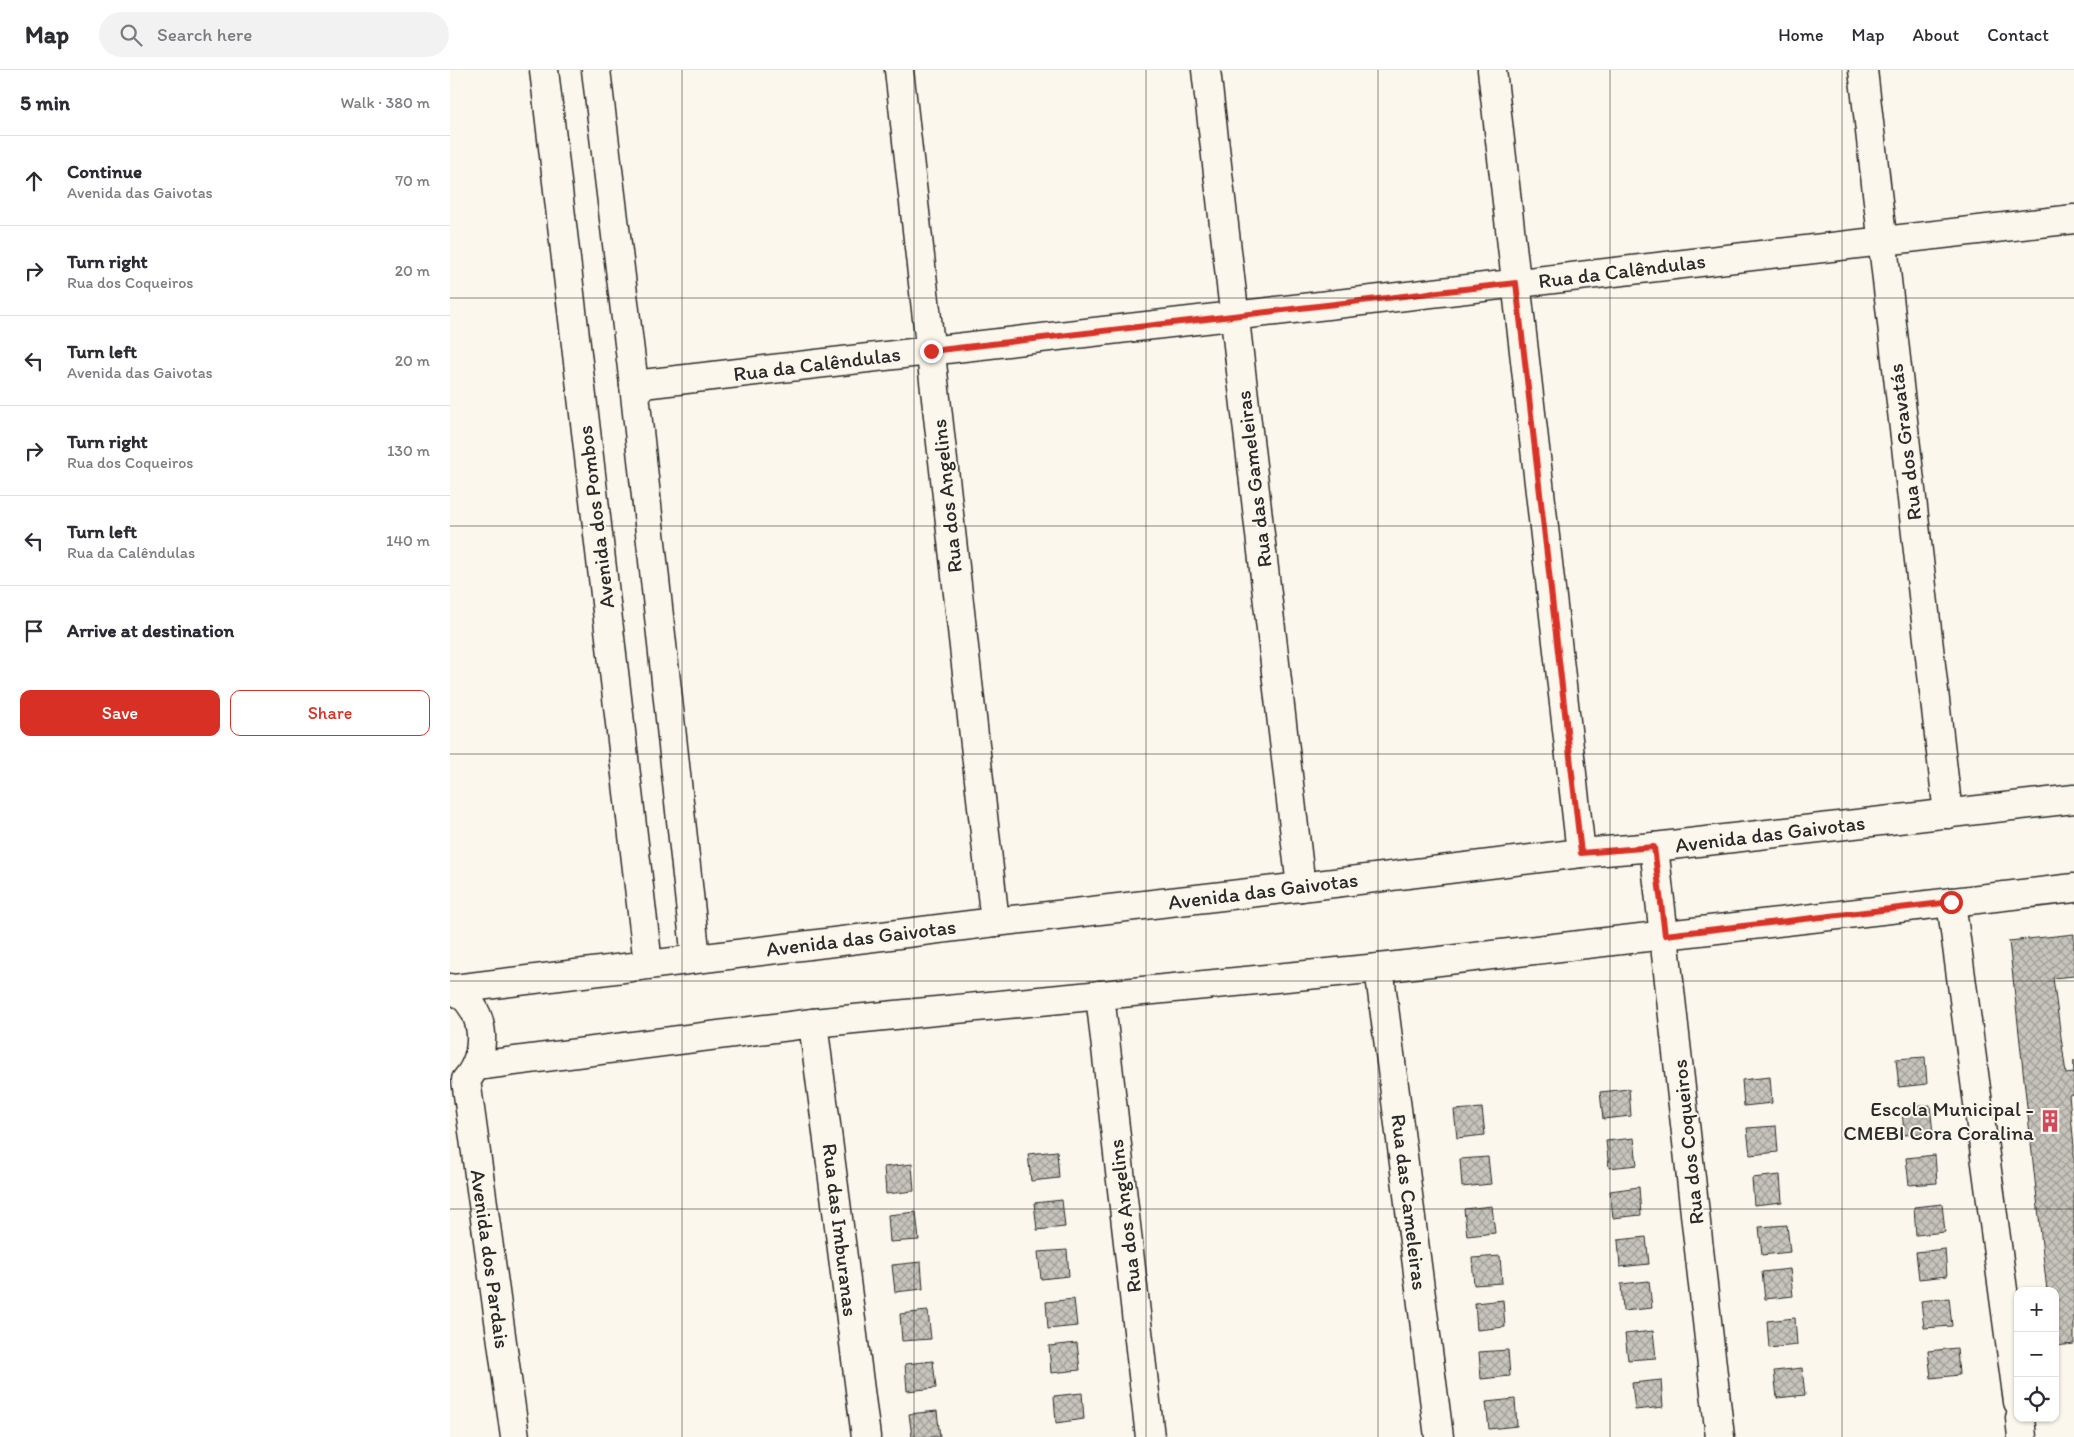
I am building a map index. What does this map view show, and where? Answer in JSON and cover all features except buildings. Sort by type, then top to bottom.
[{"type":"street","name":"Avenida dos Pombos","points":[[544,70],[648,964]]},
{"type":"street","points":[[596,70],[634,386],[696,959]]},
{"type":"street","name":"Rua dos Angelins","points":[[899,70],[995,922]]},
{"type":"street","name":"Rua das Gameleiras","points":[[1206,70],[1301,887]]},
{"type":"street","points":[[1492,70],[1581,853]]},
{"type":"street","name":"Rua dos Gravatás","points":[[1863,70],[1948,814]]},
{"type":"street","name":"Rua da Calêndulas","points":[[634,386],[2074,219]]},
{"type":"street","name":"Avenida das Gaivotas","points":[[452,989],[995,922],[1581,853],[1654,847],[2074,799]]},
{"type":"street","name":"Rua dos Coqueiros","points":[[1654,847],[1720,1437]]},
{"type":"street","points":[[464,1080],[813,1023],[1379,968],[2074,888]]},
{"type":"street","points":[[1951,902],[2015,1377]]},
{"type":"street","name":"Rua das Cameleiras","points":[[1379,968],[1439,1437]]},
{"type":"street","points":[[452,989],[466,1000],[476,1013],[481,1028],[482,1044],[464,1080]]},
{"type":"street","name":"Rua dos Angelins","points":[[1100,995],[1150,1437]]},
{"type":"street","name":"Rua das Imburanas","points":[[813,1023],[866,1437]]},
{"type":"street","name":"Avenida dos Pardais","points":[[464,1080],[515,1437]]},
{"type":"street","points":[[2020,1422],[2022,1437]]},
{"type":"place","name":"Escola Municipal - CMEBI Cora Coralina","points":[[2050,1121]]},
{"type":"route","points":[[931,351],[1516,283],[1581,853],[1654,847],[1665,935],[1951,902]]}]
